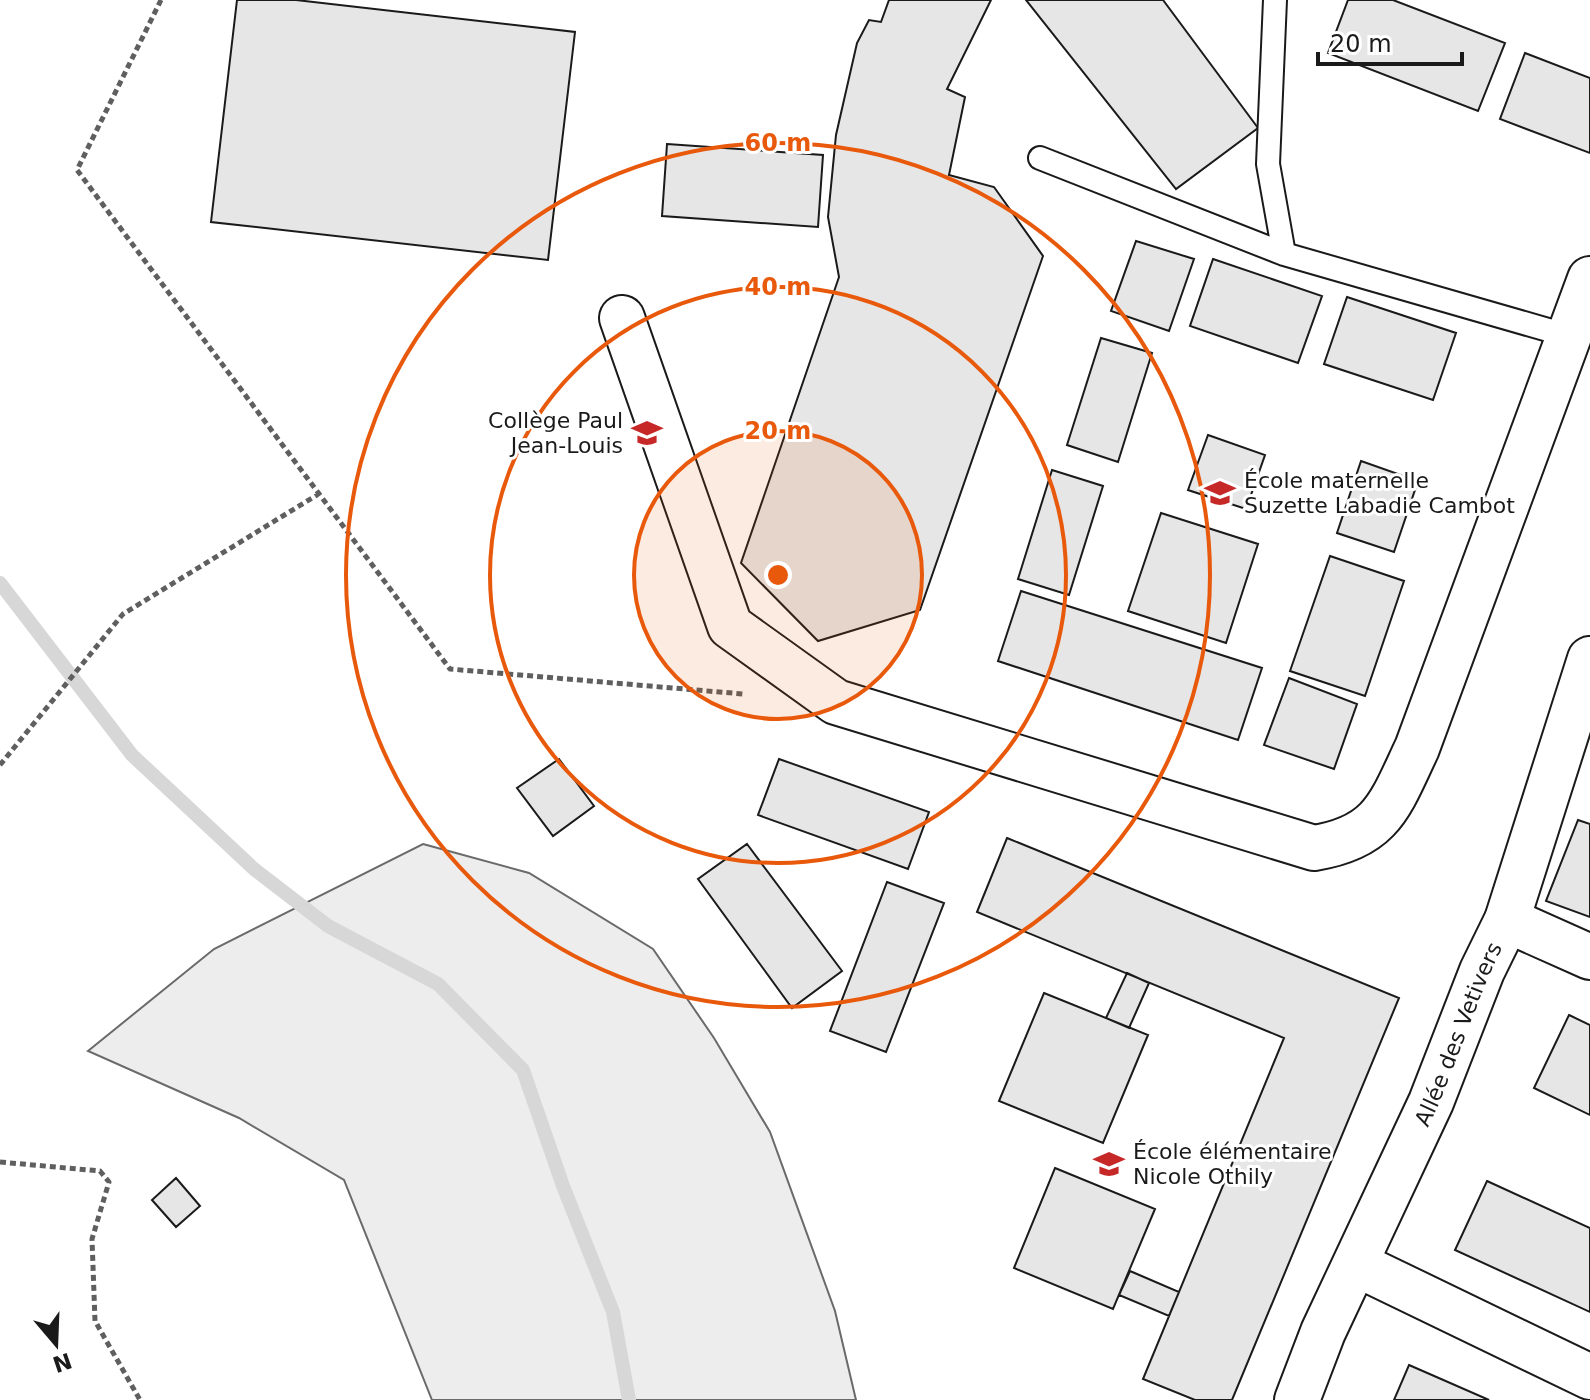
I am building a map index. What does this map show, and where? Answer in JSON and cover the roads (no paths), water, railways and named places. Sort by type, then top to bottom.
[{"type":"street","points":[[622,318],[730,626],[836,702],[1314,848],[1342,844],[1361,835],[1386,812],[1417,748],[1590,279]]},
{"type":"street","name":"Allée des Vetivers","points":[[1297,1400],[1323,1332],[1431,1102],[1482,971],[1507,920],[1590,659]]},
{"type":"street","points":[[1507,920],[1590,957]]},
{"type":"street","points":[[1356,1264],[1590,1377]]},
{"type":"lane","points":[[1275,0],[1268,164],[1284,254]]},
{"type":"lane","points":[[1040,158],[1284,254],[1569,336]]},
{"type":"waterway","points":[[0,583],[132,755],[254,869],[328,926],[438,984],[523,1070],[563,1186],[613,1312],[629,1400]]},
{"type":"place","name":"Collège Paul Jean-Louis","points":[[647,433]]},
{"type":"place","name":"École maternelle Suzette Labadie Cambot","points":[[1220,493]]},
{"type":"place","name":"École élémentaire Nicole Othily","points":[[1109,1164]]}]
